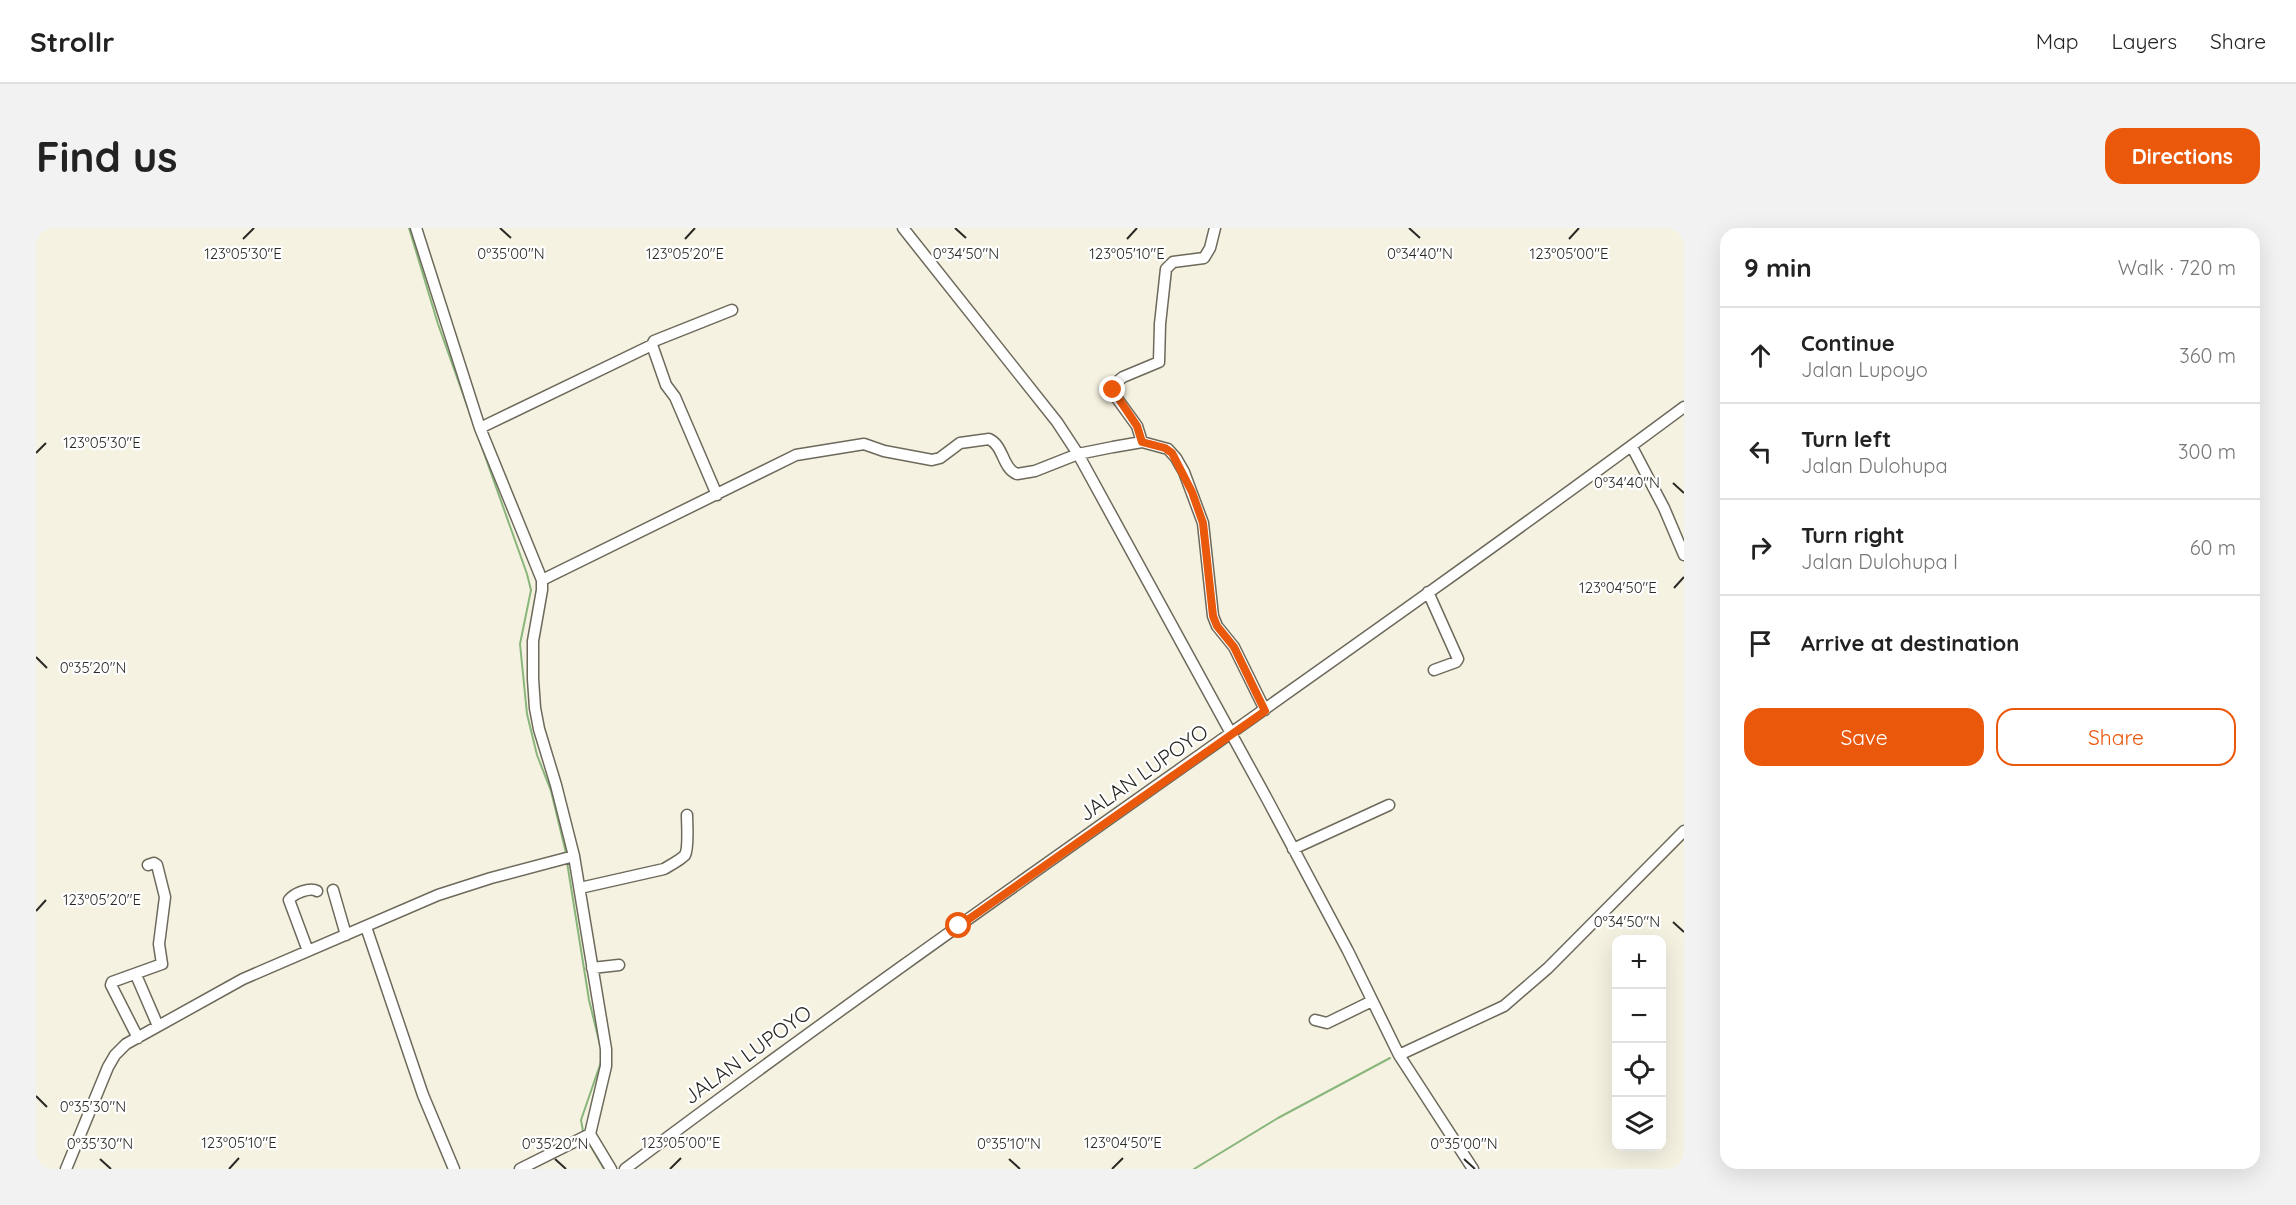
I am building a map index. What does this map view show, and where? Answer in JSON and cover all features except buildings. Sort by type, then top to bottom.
[{"type":"street","points":[[416,228],[480,428],[542,580],[533,641],[536,708],[539,729],[556,785],[569,857],[584,888],[606,1056],[590,1134],[610,1167]]},
{"type":"street","points":[[903,228],[1050,412],[1078,454],[1230,730],[1399,1055],[1473,1169]]},
{"type":"street","points":[[1142,442],[1137,426],[1116,397],[1113,385],[1124,377],[1159,362],[1160,324],[1166,269],[1173,262],[1204,258],[1210,248],[1215,228]]},
{"type":"street","points":[[480,428],[652,345],[654,342],[732,310]]},
{"type":"street","points":[[652,345],[666,385],[675,397],[717,495]]},
{"type":"street","name":"JALAN LUPOYO","points":[[625,1169],[835,1014],[1230,730],[1265,711],[1632,447],[1684,407]]},
{"type":"street","points":[[542,580],[796,455],[832,451],[855,444],[864,444],[884,452],[932,460],[940,458],[960,444],[989,439],[996,445],[1009,469],[1017,474],[1035,471],[1078,454],[1142,442],[1168,449],[1184,472],[1203,523],[1213,616],[1217,626],[1234,647],[1265,711]]},
{"type":"street","points":[[1632,447],[1664,508],[1684,555]]},
{"type":"street","points":[[1428,592],[1458,659],[1456,662],[1434,670]]},
{"type":"street","points":[[1293,849],[1389,805]]},
{"type":"street","points":[[584,888],[664,869],[681,859],[686,850],[687,815]]},
{"type":"street","points":[[1399,1055],[1503,1006],[1548,968],[1684,831]]},
{"type":"street","points":[[66,1169],[108,1067],[120,1049],[233,984],[308,951],[446,892],[569,857]]},
{"type":"street","points":[[138,1038],[111,985],[112,982],[162,964],[159,944],[165,897],[157,865],[154,863],[148,865]]},
{"type":"street","points":[[308,951],[289,900],[292,896],[312,889],[317,891]]},
{"type":"street","points":[[333,890],[346,936]]},
{"type":"street","points":[[366,927],[426,1105],[454,1169]]},
{"type":"street","points":[[596,968],[619,965]]},
{"type":"street","points":[[136,975],[158,1026]]},
{"type":"street","points":[[1315,1020],[1326,1023],[1372,1000]]},
{"type":"street","points":[[520,1169],[590,1134]]},
{"type":"waterway","points":[[409,228],[438,324],[527,574],[531,590],[520,644],[527,714],[537,755],[551,791],[566,853]]},
{"type":"waterway","points":[[567,862],[589,1000],[600,1045]]},
{"type":"waterway","points":[[1194,1169],[1278,1118],[1390,1058]]},
{"type":"waterway","points":[[583,1131],[581,1120],[602,1059]]},
{"type":"waterway","points":[[587,1140],[604,1169]]},
{"type":"route","points":[[959,926],[1265,711],[1234,647],[1217,626],[1213,616],[1203,523],[1184,472],[1168,449],[1142,442],[1137,426],[1113,390]]}]
